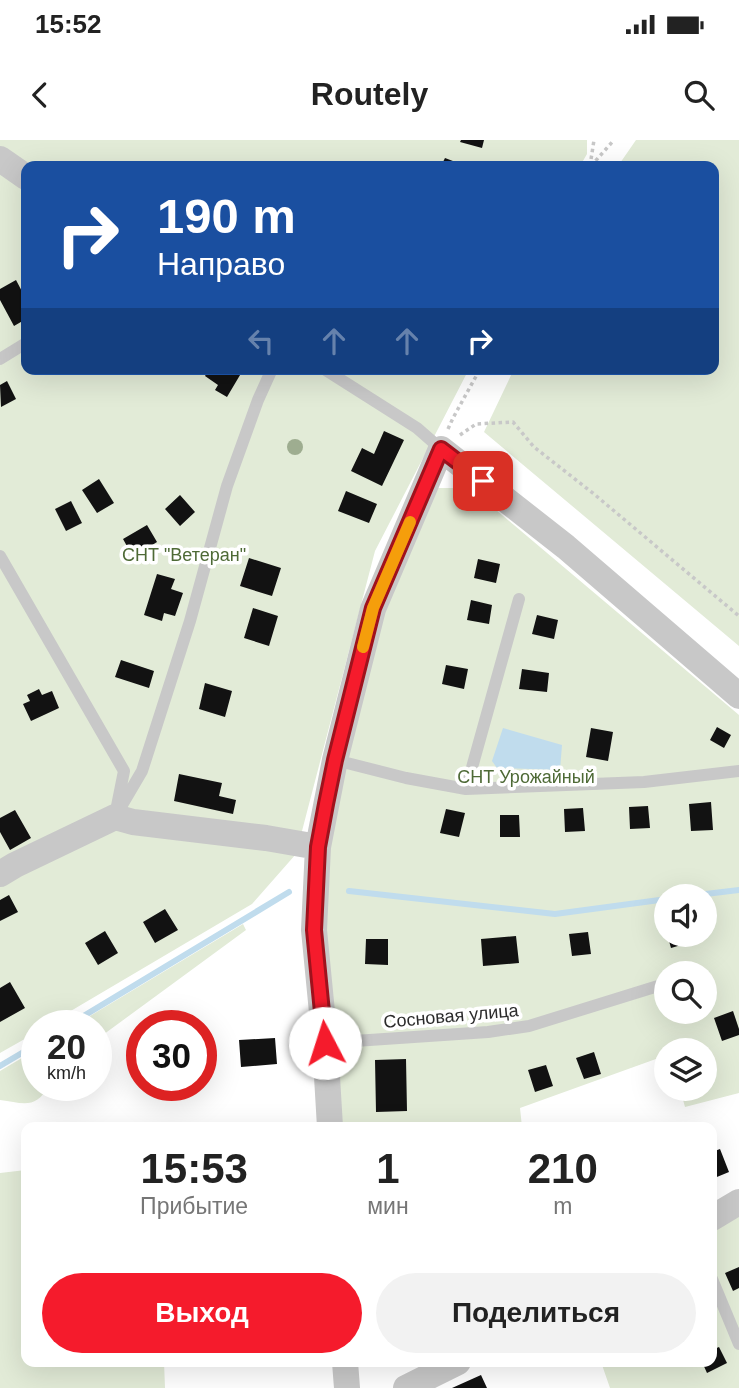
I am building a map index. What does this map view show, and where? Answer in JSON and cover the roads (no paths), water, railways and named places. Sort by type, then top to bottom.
[{"type":"street","points":[[0,159],[21,174]]},
{"type":"street","points":[[330,1122],[314,930],[318,847],[335,760],[373,608],[441,449],[566,547],[739,696]]},
{"type":"street","points":[[0,874],[115,817],[133,822],[318,847]]},
{"type":"street","points":[[717,1215],[739,1202]]},
{"type":"street","points":[[345,1367],[347,1388]]},
{"type":"street","points":[[406,1388],[448,1367]]},
{"type":"lane","points":[[0,359],[21,346]]},
{"type":"lane","points":[[115,817],[142,771],[190,621],[227,486],[269,375]]},
{"type":"lane","points":[[333,375],[416,428],[441,449]]},
{"type":"lane","points":[[0,556],[124,771],[115,817]]},
{"type":"lane","points":[[466,789],[519,599]]},
{"type":"lane","points":[[335,760],[406,778],[466,789],[644,782],[739,771]]},
{"type":"lane","name":"Сосновая улица","points":[[325,1043],[488,1032],[529,1026],[654,987]]},
{"type":"lane","points":[[717,1291],[739,1344]]},
{"type":"water","points":[[503,728],[562,745],[560,770],[497,768],[492,761]]},
{"type":"waterway","points":[[717,893],[739,890]]},
{"type":"waterway","points":[[349,891],[555,914],[654,901]]},
{"type":"waterway","points":[[94,1010],[289,892]]},
{"type":"waterway","points":[[0,1066],[21,1054]]},
{"type":"park label","name":"СНТ \"Ветеран\"","points":[[184,555]]},
{"type":"park label","name":"СНТ Урожайный","points":[[526,777]]}]
